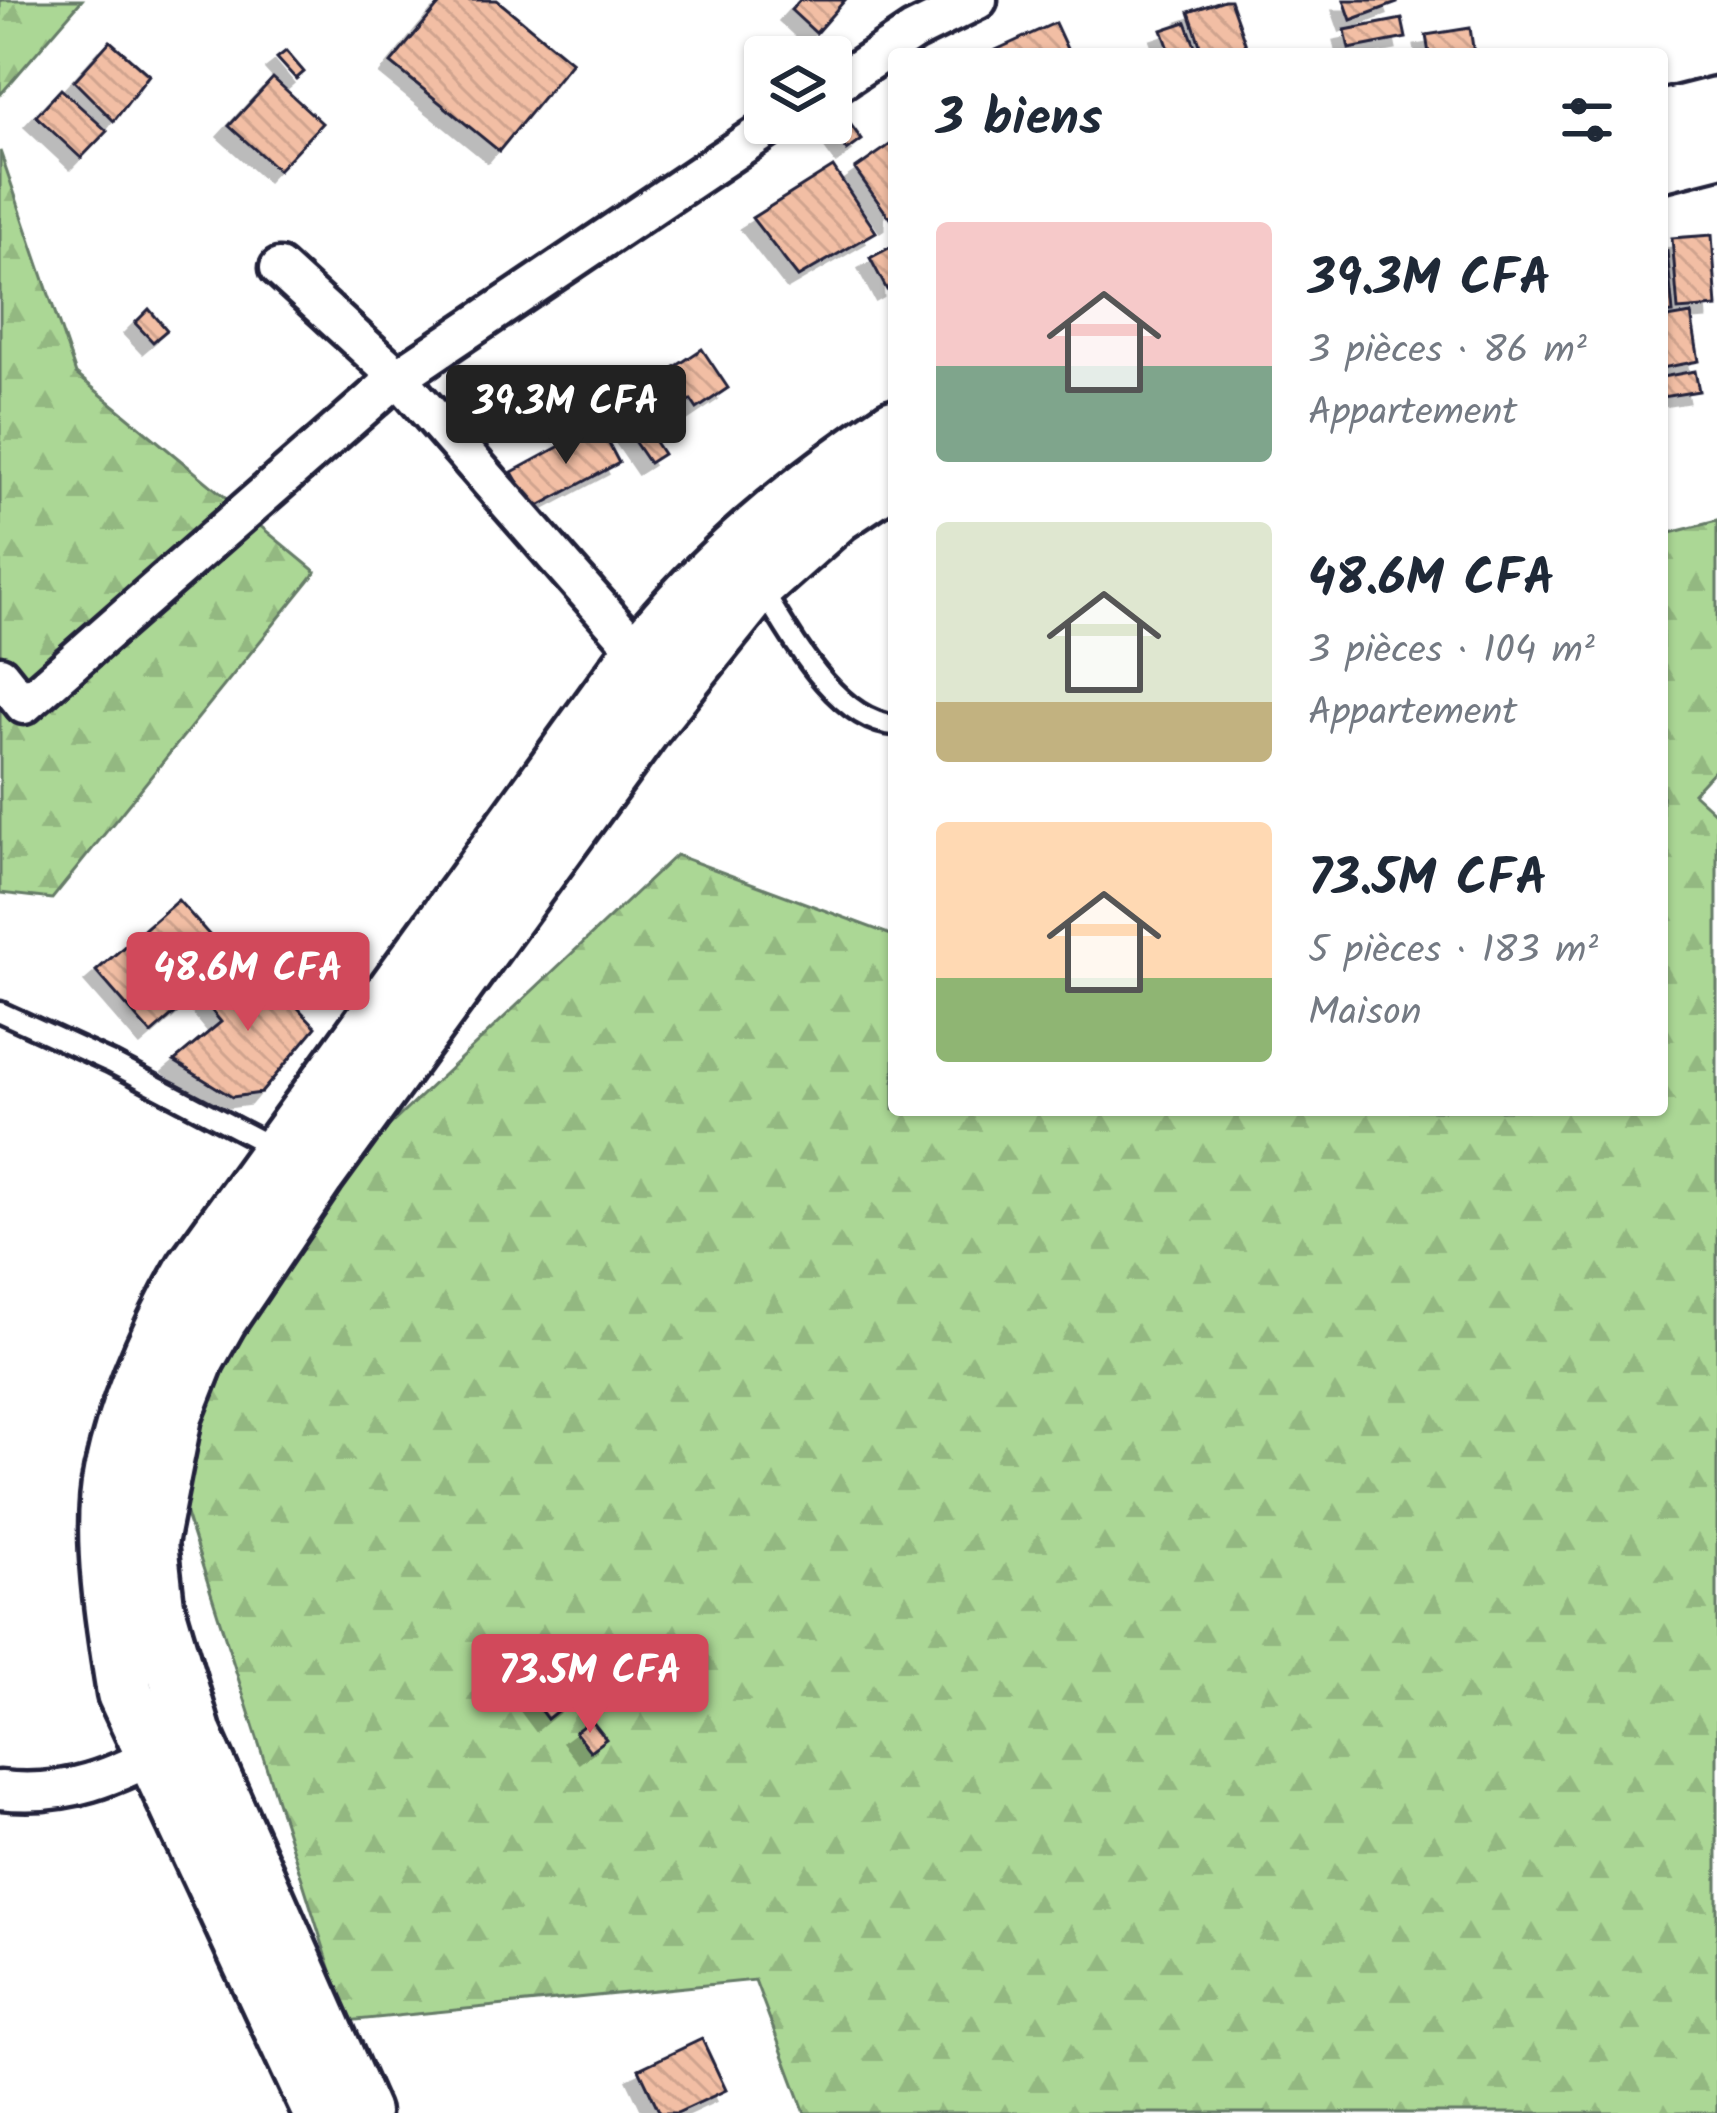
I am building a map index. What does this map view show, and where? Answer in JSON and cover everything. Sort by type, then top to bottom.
[{"type":"street","points":[[889,48],[978,0]]},
{"type":"street","points":[[852,73],[888,49]]},
{"type":"street","points":[[1668,117],[1717,105]]},
{"type":"street","points":[[0,675],[24,705],[398,377],[745,144]]},
{"type":"street","points":[[1668,161],[1717,149]]},
{"type":"street","points":[[279,268],[398,377],[640,652]]},
{"type":"street","points":[[361,2113],[174,1745],[125,1693],[112,1617],[110,1477],[130,1411],[168,1314],[194,1269],[640,652],[707,575],[834,467],[888,431]]},
{"type":"street","points":[[321,2113],[174,1745],[149,1543],[174,1416],[219,1319],[317,1174],[644,726],[758,584],[837,514],[888,480]]},
{"type":"street","points":[[0,1790],[34,1794],[85,1786],[174,1745]]},
{"type":"lane","points":[[758,584],[811,667],[871,723],[888,724]]},
{"type":"lane","points":[[0,1012],[278,1150]]},
{"type":"green space","points":[[0,0],[82,0],[0,95]]},
{"type":"green space","points":[[0,151],[76,374],[316,572],[52,899],[0,893]]},
{"type":"green space","points":[[1717,521],[1717,767],[1693,793],[1717,815],[1717,2113],[805,2113],[755,1980],[347,2021],[179,1492],[261,1247],[676,855],[888,934],[888,1116],[1668,1116],[1668,533]]},
{"type":"building","points":[[443,0],[497,0],[572,62],[499,151],[391,63]]},
{"type":"building","points":[[800,0],[845,0],[816,33],[791,10]]},
{"type":"building","points":[[1230,0],[1247,48],[1201,48],[1189,12]]},
{"type":"building","points":[[1344,0],[1396,0],[1397,3],[1351,20]]},
{"type":"building","points":[[1402,19],[1406,38],[1349,48],[1345,30]]},
{"type":"building","points":[[1186,22],[1196,48],[1169,48],[1162,30]]},
{"type":"building","points":[[1055,23],[1067,48],[1000,48]]},
{"type":"building","points":[[1470,28],[1473,48],[1428,48],[1426,35]]},
{"type":"building","points":[[110,41],[149,75],[114,121],[74,81]]},
{"type":"building","points":[[286,51],[304,72],[296,79],[277,58]]},
{"type":"building","points":[[273,78],[322,123],[278,170],[229,126]]},
{"type":"building","points":[[61,89],[107,131],[81,158],[36,116]]},
{"type":"building","points":[[852,126],[862,140],[847,151],[842,144],[852,144]]},
{"type":"building","points":[[888,146],[888,216],[855,169]]},
{"type":"building","points":[[833,167],[876,232],[798,277],[752,218]]},
{"type":"building","points":[[1712,235],[1717,307],[1678,310],[1672,238]]},
{"type":"building","points":[[888,249],[887,290],[870,258]]},
{"type":"building","points":[[1668,261],[1673,313],[1668,313]]},
{"type":"building","points":[[149,309],[167,330],[153,342],[135,323]]},
{"type":"building","points":[[1691,314],[1699,361],[1668,367],[1668,318]]},
{"type":"building","points":[[702,349],[728,388],[697,409],[691,400],[647,430],[663,454],[649,463],[612,409]]},
{"type":"building","points":[[1695,371],[1699,391],[1668,396],[1668,376]]},
{"type":"building","points":[[599,425],[619,463],[533,509],[512,472]]},
{"type":"building","points":[[178,900],[221,948],[212,955],[225,970],[151,1034],[96,971]]},
{"type":"building","points":[[251,958],[316,1027],[261,1093],[232,1097],[174,1061],[221,1022],[203,1000]]},
{"type":"building","points":[[559,1672],[576,1696],[547,1719],[529,1695]]},
{"type":"building","points":[[591,1720],[606,1739],[590,1751],[575,1732]]},
{"type":"building","points":[[702,2039],[726,2090],[677,2113],[660,2113],[639,2069]]}]
